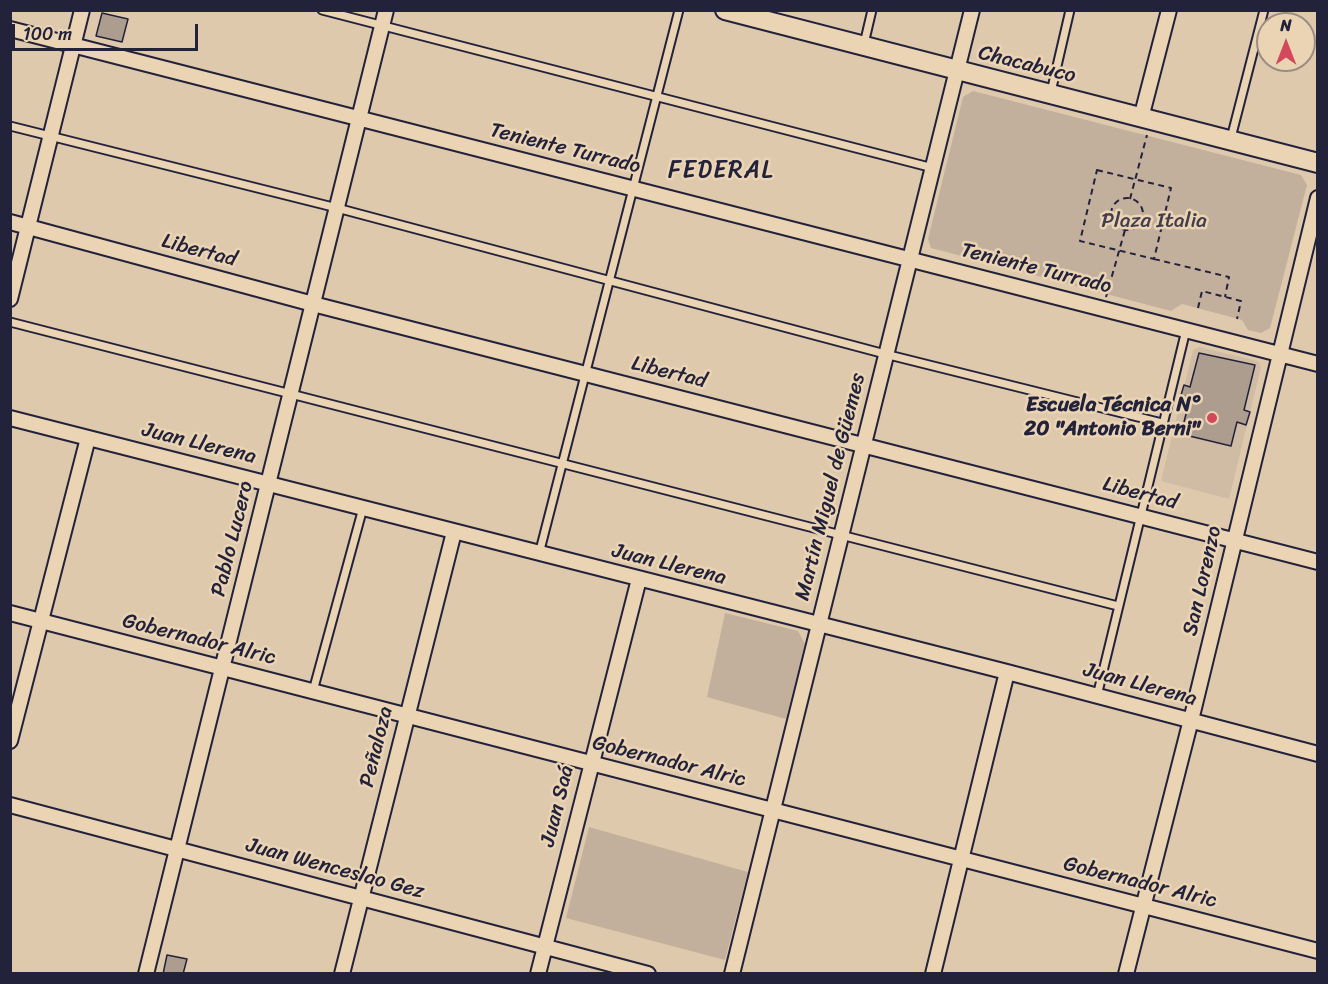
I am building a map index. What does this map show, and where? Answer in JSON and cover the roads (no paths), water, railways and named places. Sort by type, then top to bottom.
[{"type":"main road","name":"Chacabuco","points":[[725,10],[777,17],[864,46],[1317,164]]},
{"type":"street","points":[[10,299],[82,10]]},
{"type":"street","name":"Pablo Lucero","points":[[146,974],[386,10]]},
{"type":"street","name":"Martín Miguel de Güemes","points":[[732,974],[885,354],[935,169],[972,10]]},
{"type":"street","points":[[1146,119],[1169,10]]},
{"type":"street","name":"Teniente Turrado","points":[[10,29],[1317,364]]},
{"type":"street","name":"San Lorenzo","points":[[1126,974],[1191,720],[1317,198]]},
{"type":"street","name":"Libertad","points":[[10,222],[313,304],[1317,562]]},
{"type":"street","name":"Juan Llerena","points":[[10,418],[1007,672],[1317,754]]},
{"type":"street","points":[[10,741],[43,622],[88,438]]},
{"type":"street","name":"Peñaloza","points":[[342,974],[454,532]]},
{"type":"street","name":"Juan Saá","points":[[538,974],[590,763],[639,579]]},
{"type":"street","name":"Gobernador Alric","points":[[10,613],[1317,951]]},
{"type":"street","points":[[933,974],[1007,672]]},
{"type":"street","name":"Juan Wenceslao Gez","points":[[10,805],[648,974]]},
{"type":"lane","points":[[322,10],[935,169]]},
{"type":"lane","points":[[539,554],[679,10]]},
{"type":"lane","points":[[864,46],[872,10]]},
{"type":"lane","points":[[1050,94],[1070,10]]},
{"type":"lane","points":[[1231,141],[1264,10]]},
{"type":"lane","points":[[10,126],[337,208],[885,354],[1162,423]]},
{"type":"lane","points":[[10,322],[1118,606]]},
{"type":"lane","points":[[1097,696],[1186,330]]},
{"type":"lane","points":[[313,691],[363,508]]},
{"type":"place","name":"Escuela Técnica N° 20 \"Antonio Berni\"","points":[[1212,418]]},
{"type":"district","name":"FEDERAL","points":[[721,171]]},
{"type":"park label","name":"Plaza Italia","points":[[1154,222]]}]
